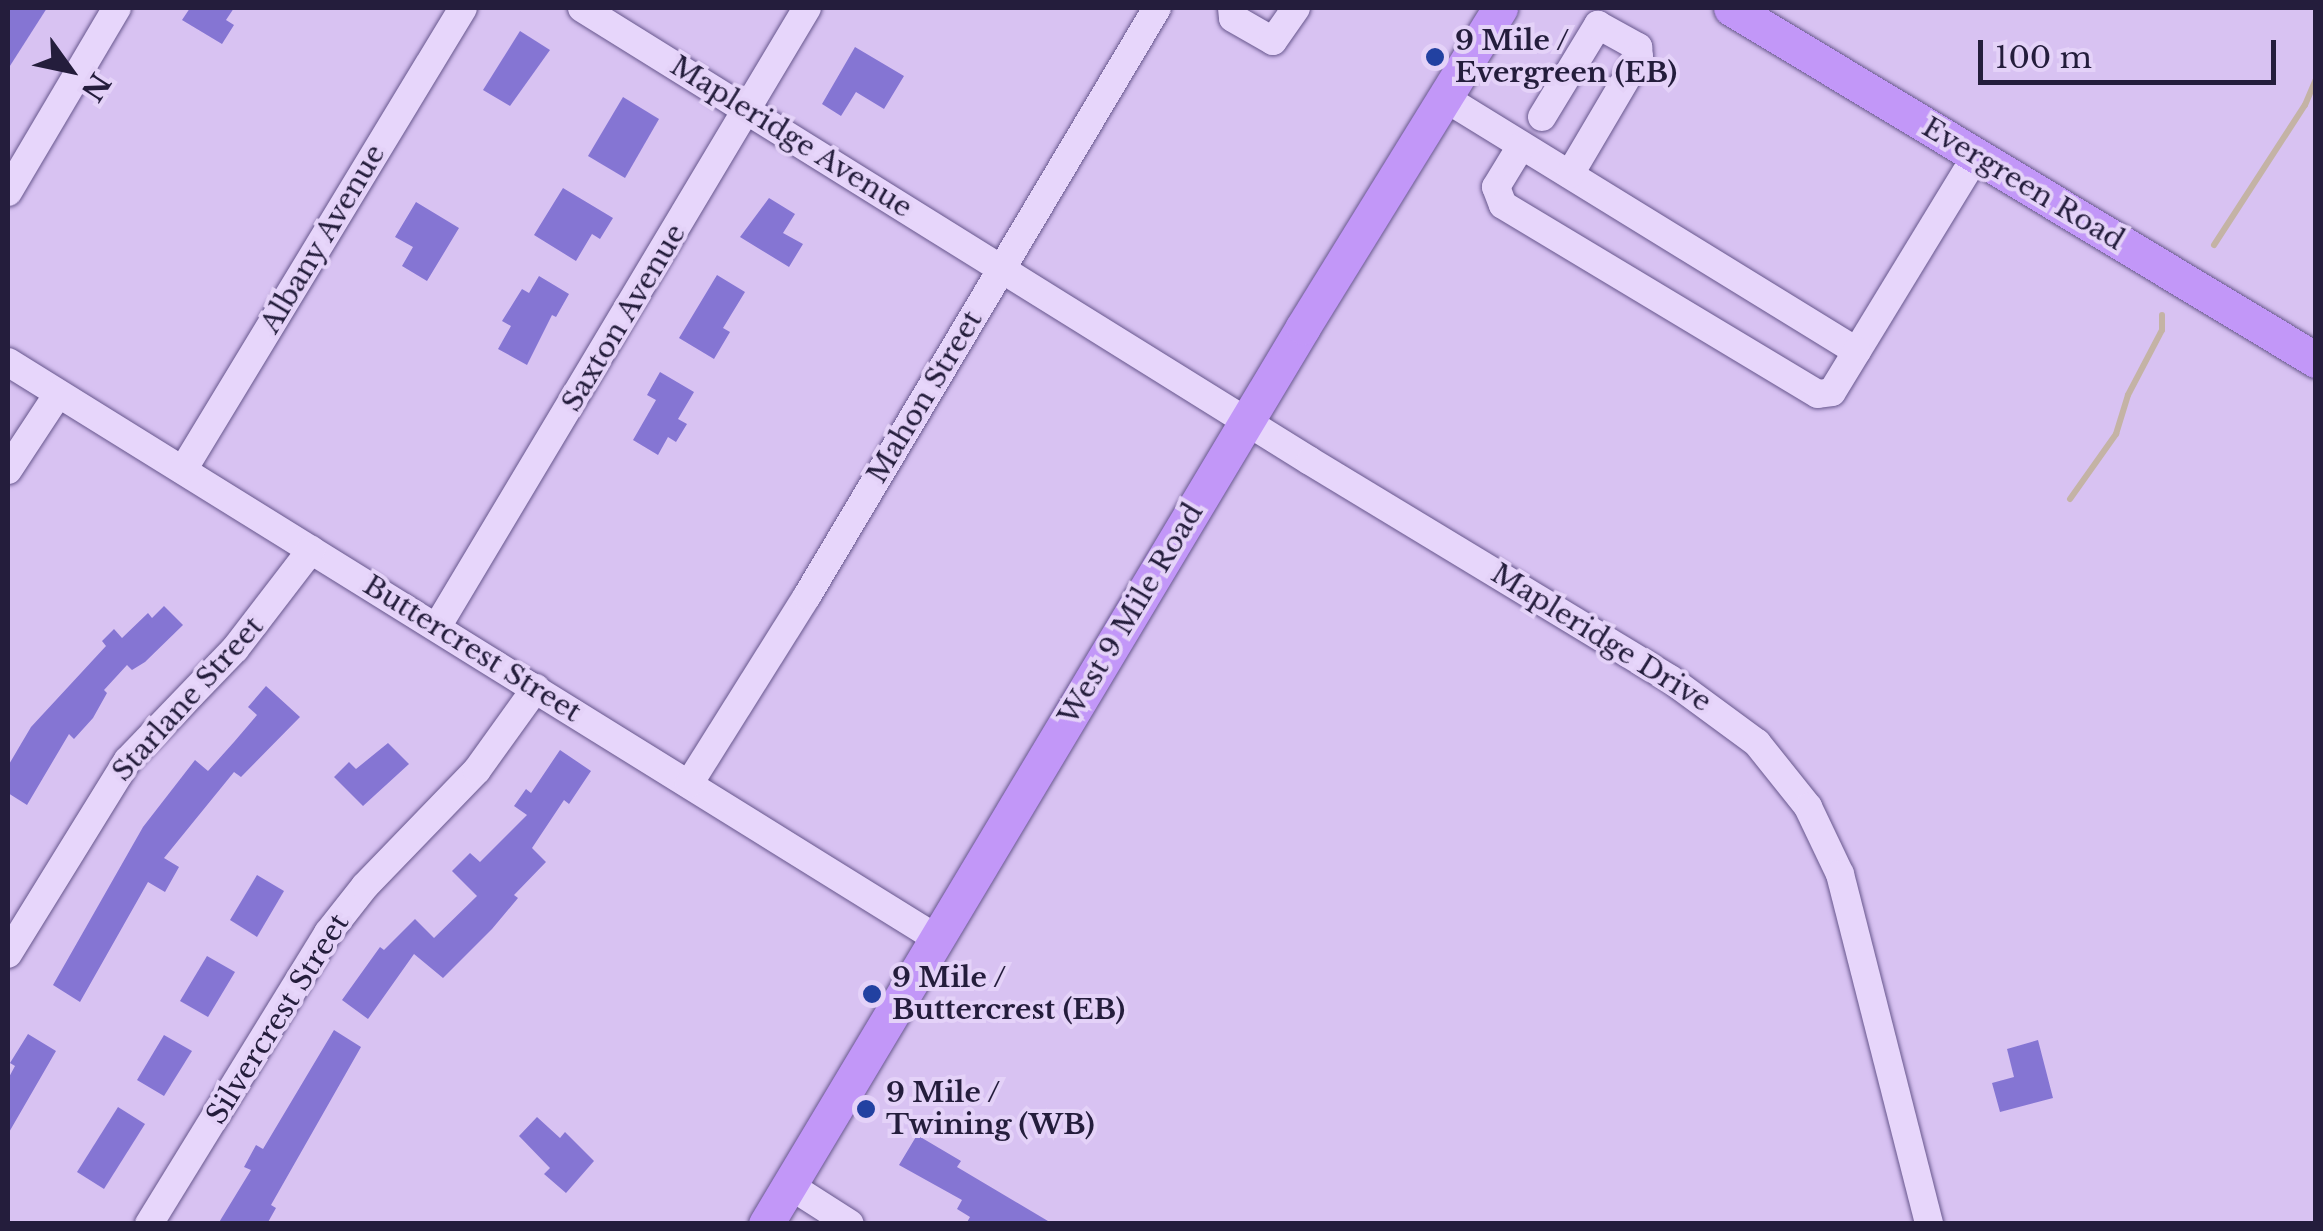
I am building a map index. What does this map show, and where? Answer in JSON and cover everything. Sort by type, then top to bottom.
[{"type":"main road","name":"West 9 Mile Road","points":[[766,1224],[1500,8]]},
{"type":"main road","name":"Evergreen Road","points":[[1731,8],[2316,360]]},
{"type":"street","points":[[8,192],[116,8]]},
{"type":"street","name":"Albany Avenue","points":[[183,470],[463,8]]},
{"type":"street","name":"Mapleridge Avenue","points":[[582,8],[1002,266]]},
{"type":"street","name":"Saxton Avenue","points":[[438,626],[807,8]]},
{"type":"street","name":"Mahon Street","points":[[689,784],[1157,8]]},
{"type":"street","points":[[1232,8],[1233,18],[1273,41],[1296,8]]},
{"type":"street","points":[[1542,117],[1598,25],[1638,46],[1639,56],[1570,174]]},
{"type":"street","points":[[1445,98],[1857,350]]},
{"type":"street","points":[[1521,146],[1496,188],[1504,204],[1818,394],[1832,392],[1976,156]]},
{"type":"street","name":"Mapleridge Drive","points":[[1002,266],[1701,698],[1776,762],[1808,807],[1840,874],[1928,1223]]},
{"type":"street","name":"Buttercrest Street","points":[[8,362],[936,938]]},
{"type":"street","points":[[8,470],[58,394]]},
{"type":"street","name":"Starlane Street","points":[[8,954],[128,760],[235,650],[311,550]]},
{"type":"street","name":"Silvercrest Street","points":[[149,1224],[328,933],[365,886],[477,770],[536,688]]},
{"type":"street","points":[[789,1185],[850,1224]]},
{"type":"building","points":[[8,8],[47,8],[8,69]]},
{"type":"building","points":[[190,8],[234,8],[226,20],[234,25],[222,44],[182,20]]},
{"type":"building","points":[[520,31],[550,50],[510,106],[483,90]]},
{"type":"building","points":[[855,47],[904,76],[884,109],[856,92],[841,116],[822,104]]},
{"type":"building","points":[[623,97],[659,119],[625,178],[588,156]]},
{"type":"building","points":[[563,188],[613,218],[600,239],[592,234],[576,261],[534,235]]},
{"type":"building","points":[[769,198],[795,214],[783,233],[803,244],[789,267],[740,237]]},
{"type":"building","points":[[416,202],[459,228],[427,281],[402,266],[413,247],[395,237]]},
{"type":"building","points":[[717,275],[745,292],[723,328],[730,332],[714,359],[679,338]]},
{"type":"building","points":[[539,276],[569,294],[556,317],[552,315],[527,365],[498,349],[511,326],[502,321],[522,289],[529,293]]},
{"type":"building","points":[[660,372],[694,392],[678,419],[687,424],[676,442],[668,437],[658,455],[633,440],[656,400],[647,395]]},
{"type":"building","points":[[164,606],[183,625],[145,662],[132,670],[127,665],[104,690],[107,693],[93,718],[74,739],[69,734],[27,805],[8,793],[8,766],[31,727],[106,646],[102,641],[114,629],[122,638],[148,613],[152,618]]},
{"type":"building","points":[[266,686],[300,717],[241,777],[234,772],[164,858],[179,867],[165,892],[148,882],[80,1002],[53,985],[143,827],[195,760],[208,771],[234,742],[257,715],[248,707]]},
{"type":"building","points":[[388,743],[409,764],[363,806],[334,777],[349,762],[356,769]]},
{"type":"building","points":[[560,750],[591,771],[569,804],[564,800],[532,848],[546,862],[514,895],[518,898],[492,929],[443,978],[414,954],[368,1019],[342,1000],[380,947],[384,950],[415,919],[434,938],[477,896],[452,871],[470,853],[480,862],[527,815],[514,806],[526,789],[531,793]]},
{"type":"building","points":[[257,875],[284,891],[257,937],[230,920]]},
{"type":"building","points":[[207,956],[235,972],[208,1017],[180,1001]]},
{"type":"building","points":[[334,1030],[361,1047],[271,1205],[276,1208],[267,1224],[218,1224],[251,1170],[244,1167],[256,1145],[263,1149]]},
{"type":"building","points":[[28,1034],[56,1051],[8,1134],[8,1079],[15,1066],[10,1063]]},
{"type":"building","points":[[164,1035],[192,1051],[164,1096],[137,1080]]},
{"type":"building","points":[[2038,1040],[2053,1098],[2000,1112],[1992,1083],[2014,1077],[2007,1049]]},
{"type":"building","points":[[118,1107],[145,1124],[104,1189],[77,1172]]},
{"type":"building","points":[[537,1117],[560,1138],[565,1132],[594,1161],[566,1193],[544,1174],[550,1168],[519,1136]]},
{"type":"building","points":[[917,1135],[961,1161],[957,1167],[1053,1224],[966,1224],[970,1217],[957,1209],[962,1200],[899,1165]]},
{"type":"waterway","points":[[2214,245],[2305,105],[2316,79]]},
{"type":"waterway","points":[[2070,499],[2116,434],[2128,395],[2162,330],[2162,315]]},
{"type":"place","name":"9 Mile / Evergreen (EB)","points":[[1435,57]]},
{"type":"place","name":"9 Mile / Buttercrest (EB)","points":[[872,994]]},
{"type":"place","name":"9 Mile / Twining (WB)","points":[[866,1109]]}]
